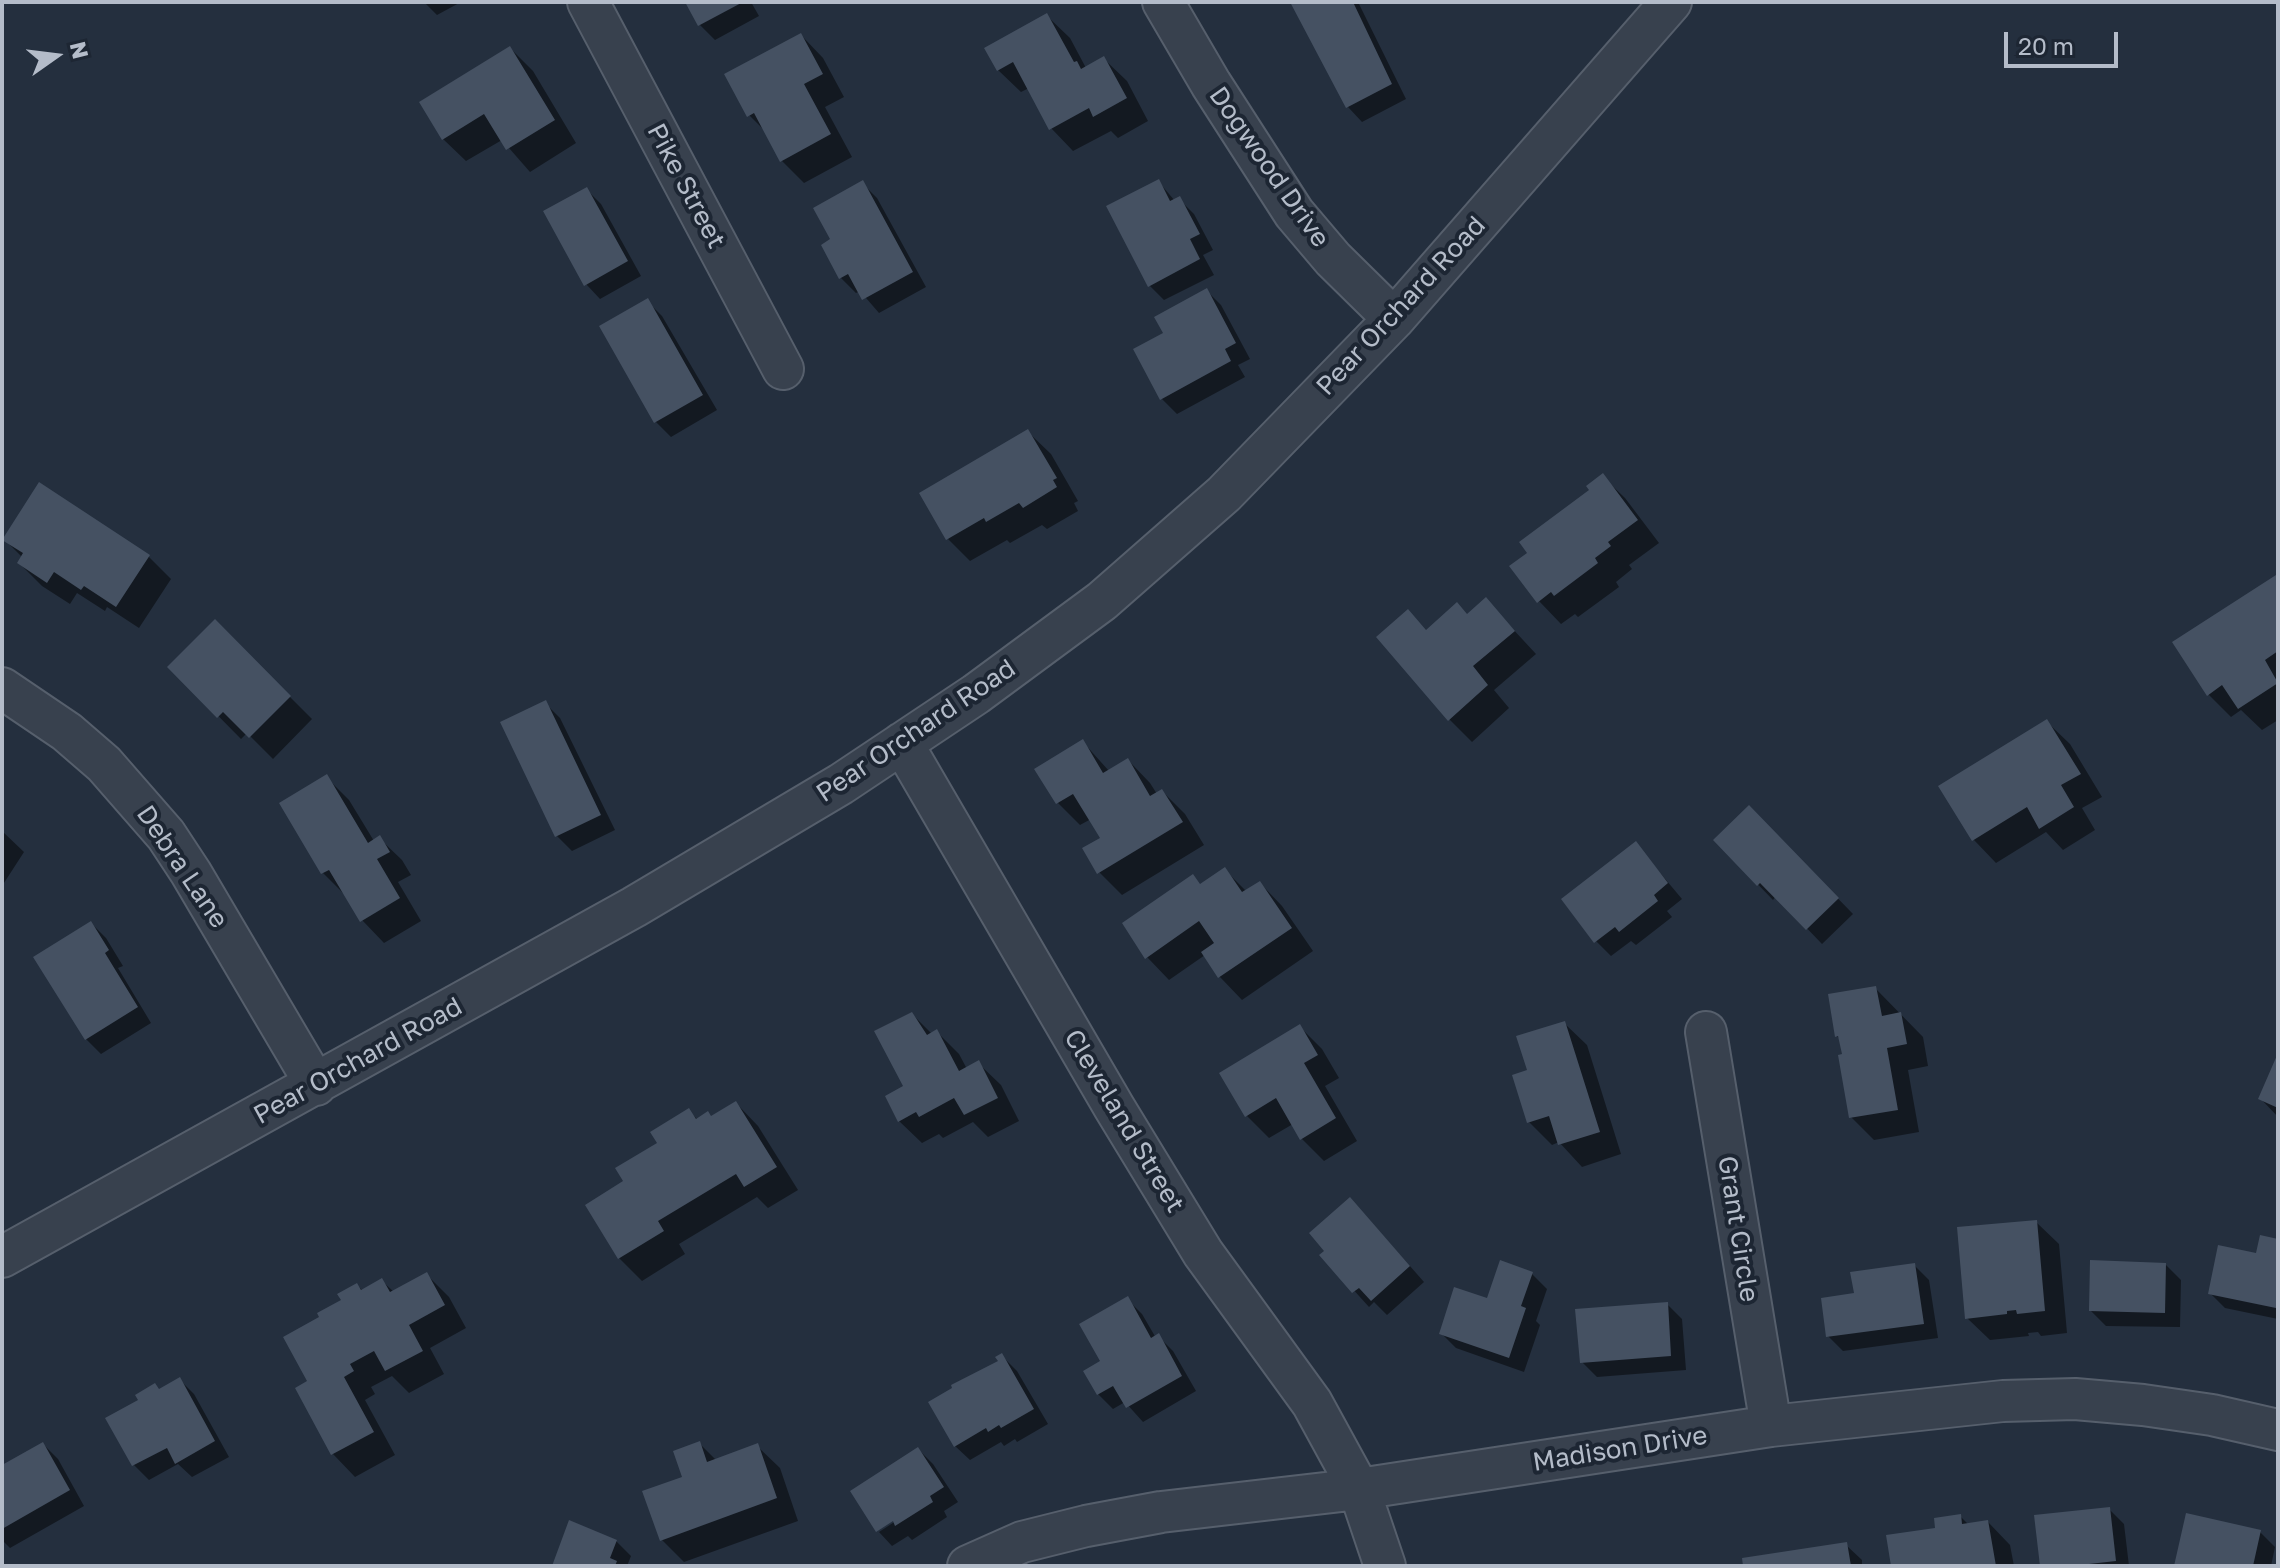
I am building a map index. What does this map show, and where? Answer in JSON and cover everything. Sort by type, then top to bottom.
[{"type":"street","name":"Pike Street","points":[[588,2],[783,369]]},
{"type":"street","name":"Dogwood Drive","points":[[1163,2],[1211,84],[1294,213],[1333,259],[1394,319]]},
{"type":"street","name":"Pear Orchard Road","points":[[2,1257],[634,907],[841,784],[976,694],[1102,601],[1224,494],[1394,319],[1671,2]]},
{"type":"street","name":"Debra Lane","points":[[2,688],[67,732],[104,764],[166,835],[316,1085]]},
{"type":"street","name":"Cleveland Street","points":[[902,743],[1114,1107],[1203,1253],[1312,1403],[1359,1489],[1385,1566]]},
{"type":"street","name":"Grant Circle","points":[[1706,1032],[1771,1426]]},
{"type":"street","name":"Madison Drive","points":[[968,1566],[1022,1542],[1161,1512],[1359,1489],[1771,1426],[2003,1401],[2075,1399],[2143,1405],[2212,1415],[2278,1430]]},
{"type":"building","points":[[685,2],[743,2],[698,26]]},
{"type":"building","points":[[1290,2],[1353,2],[1392,84],[1346,108]]},
{"type":"building","points":[[1047,13],[1074,62],[1077,61],[1081,69],[1104,56],[1127,98],[1093,117],[1089,108],[1049,130],[1013,62],[997,71],[984,48]]},
{"type":"building","points":[[801,33],[823,74],[804,84],[831,134],[780,162],[754,113],[747,117],[724,74]]},
{"type":"building","points":[[510,46],[555,120],[506,150],[484,114],[442,140],[419,102]]},
{"type":"building","points":[[1159,179],[1170,201],[1180,196],[1200,234],[1190,239],[1200,259],[1148,287],[1106,206]]},
{"type":"building","points":[[863,180],[913,272],[862,300],[848,274],[839,279],[821,245],[830,239],[813,208]]},
{"type":"building","points":[[587,187],[628,261],[584,286],[543,211]]},
{"type":"building","points":[[1207,288],[1236,343],[1225,349],[1231,361],[1160,400],[1133,349],[1163,333],[1154,317]]},
{"type":"building","points":[[648,298],[703,395],[654,423],[599,326]]},
{"type":"building","points":[[1028,429],[1057,478],[1053,480],[1057,487],[1023,508],[1019,503],[986,522],[984,518],[946,540],[919,493]]},
{"type":"building","points":[[1603,473],[1638,520],[1608,542],[1611,546],[1595,558],[1598,563],[1554,596],[1551,592],[1537,603],[1509,566],[1527,553],[1519,542],[1589,490],[1586,486]]},
{"type":"building","points":[[39,482],[150,555],[116,607],[84,586],[81,590],[54,572],[47,583],[17,563],[23,553],[2,540]]},
{"type":"building","points":[[2276,575],[2278,651],[2265,660],[2278,683],[2238,709],[2222,685],[2207,696],[2172,642]]},
{"type":"building","points":[[1486,597],[1515,631],[1473,666],[1488,685],[1448,721],[1376,637],[1408,609],[1426,630],[1457,602],[1467,614]]},
{"type":"building","points":[[215,619],[291,696],[249,738],[223,712],[217,718],[167,667]]},
{"type":"building","points":[[546,700],[601,815],[555,837],[500,722]]},
{"type":"building","points":[[2047,719],[2081,774],[2061,785],[2074,807],[2039,829],[2027,807],[1972,841],[1938,786]]},
{"type":"building","points":[[1083,739],[1103,773],[1128,758],[1150,796],[1162,789],[1183,822],[1097,874],[1082,848],[1100,838],[1073,794],[1056,804],[1034,769]]},
{"type":"building","points":[[327,774],[368,843],[380,835],[390,852],[377,859],[400,898],[360,922],[329,870],[321,874],[279,803]]},
{"type":"building","points":[[1749,805],[1839,898],[1806,930],[1760,883],[1757,886],[1713,840]]},
{"type":"building","points":[[1636,841],[1668,883],[1654,895],[1658,901],[1619,932],[1615,927],[1594,943],[1561,899]]},
{"type":"building","points":[[1225,867],[1242,892],[1260,881],[1292,928],[1218,978],[1201,952],[1214,943],[1199,921],[1145,959],[1122,923],[1193,874],[1200,884]]},
{"type":"building","points":[[91,921],[109,950],[105,953],[138,1007],[85,1040],[33,957]]},
{"type":"building","points":[[1876,986],[1882,1016],[1901,1012],[1907,1044],[1887,1048],[1898,1110],[1849,1118],[1838,1055],[1842,1054],[1838,1036],[1835,1037],[1828,994]]},
{"type":"building","points":[[912,1012],[927,1035],[937,1029],[959,1071],[979,1060],[998,1098],[964,1115],[954,1098],[919,1117],[916,1112],[898,1122],[885,1096],[903,1086],[874,1031]]},
{"type":"building","points":[[1565,1021],[1600,1132],[1558,1145],[1549,1116],[1527,1123],[1512,1075],[1527,1070],[1516,1036]]},
{"type":"building","points":[[1300,1024],[1318,1055],[1304,1063],[1336,1118],[1300,1140],[1276,1098],[1245,1117],[1219,1073]]},
{"type":"building","points":[[2278,1053],[2278,1108],[2258,1099]]},
{"type":"building","points":[[736,1101],[777,1167],[744,1187],[736,1174],[658,1221],[664,1231],[618,1259],[585,1205],[623,1181],[615,1168],[657,1143],[650,1132],[689,1108],[696,1119],[708,1111],[711,1116]]},
{"type":"building","points":[[1350,1197],[1410,1266],[1371,1301],[1359,1288],[1352,1293],[1319,1255],[1324,1251],[1309,1233]]},
{"type":"building","points":[[2037,1220],[2045,1311],[2017,1314],[2016,1310],[1965,1319],[1957,1227]]},
{"type":"building","points":[[2260,1235],[2278,1239],[2276,1308],[2208,1294],[2218,1245],[2256,1253]]},
{"type":"building","points":[[1500,1260],[1533,1272],[1521,1306],[1526,1308],[1509,1358],[1439,1334],[1454,1287],[1487,1298]]},
{"type":"building","points":[[2090,1260],[2166,1263],[2165,1313],[2089,1311]]},
{"type":"building","points":[[1915,1263],[1924,1324],[1826,1337],[1821,1298],[1854,1293],[1850,1272]]},
{"type":"building","points":[[427,1272],[445,1305],[409,1325],[423,1351],[385,1371],[374,1351],[350,1364],[354,1371],[344,1377],[374,1432],[331,1455],[295,1388],[307,1381],[283,1337],[319,1317],[317,1313],[341,1300],[337,1294],[357,1283],[361,1290],[382,1278],[390,1292]]},
{"type":"building","points":[[1128,1296],[1151,1338],[1159,1333],[1182,1376],[1126,1408],[1113,1386],[1097,1395],[1083,1371],[1100,1361],[1079,1324]]},
{"type":"building","points":[[1668,1302],[1671,1356],[1580,1363],[1575,1309]]},
{"type":"building","points":[[1002,1353],[1034,1409],[1001,1428],[999,1425],[988,1432],[986,1428],[954,1447],[928,1402],[952,1388],[951,1385],[998,1361],[995,1357]]},
{"type":"building","points":[[180,1377],[215,1441],[175,1464],[167,1448],[132,1466],[105,1418],[138,1400],[135,1395],[155,1383],[159,1389]]},
{"type":"building","points":[[700,1441],[707,1462],[758,1443],[777,1498],[660,1541],[642,1491],[682,1477],[673,1451]]},
{"type":"building","points":[[43,1442],[70,1490],[2,1529],[2,1465]]},
{"type":"building","points":[[918,1447],[944,1487],[930,1496],[933,1502],[895,1526],[893,1521],[876,1532],[850,1491]]},
{"type":"building","points":[[2110,1507],[2116,1561],[2040,1566],[2034,1515]]},
{"type":"building","points":[[2186,1513],[2261,1530],[2253,1566],[2174,1566]]},
{"type":"building","points":[[1961,1514],[1962,1524],[1988,1520],[1996,1566],[1891,1566],[1886,1535],[1935,1528],[1934,1518]]},
{"type":"building","points":[[569,1520],[617,1540],[610,1558],[617,1561],[615,1566],[552,1566]]},
{"type":"building","points":[[1847,1542],[1851,1566],[1743,1566],[1742,1558]]}]
